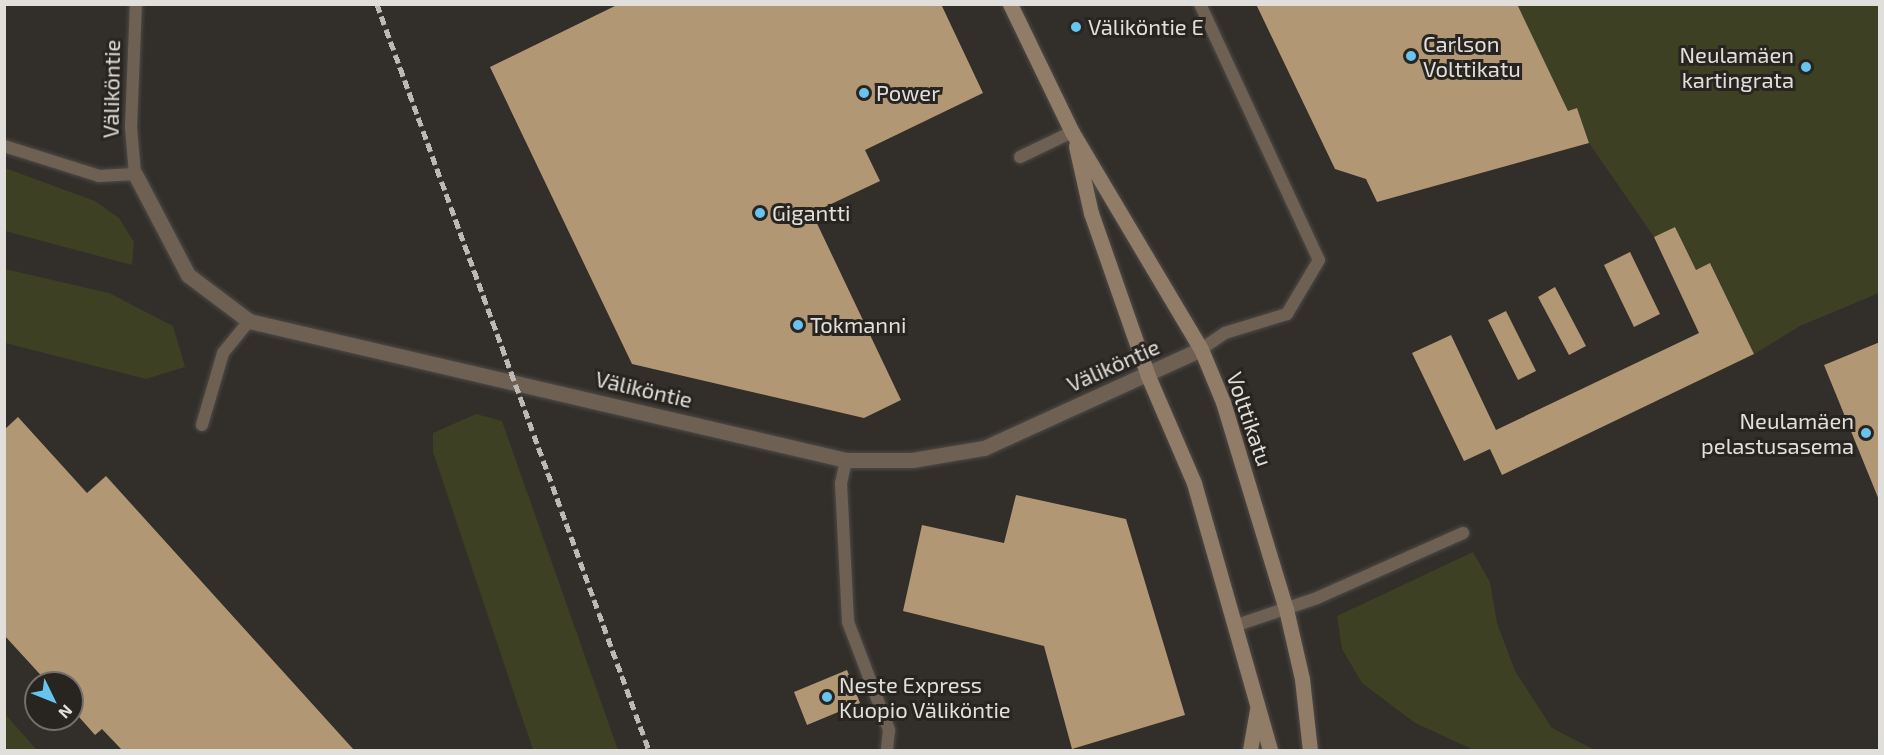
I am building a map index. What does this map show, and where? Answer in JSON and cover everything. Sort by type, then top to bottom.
[{"type":"main road","name":"Volttikatu","points":[[1010,4],[1072,132],[1201,350],[1223,402],[1286,609],[1302,679],[1310,750]]},
{"type":"main road","name":"Volttikatu","points":[[1072,132],[1091,213],[1148,376],[1194,483],[1237,625],[1270,750]]},
{"type":"main road","name":"Volttikatu","points":[[1250,750],[1257,706]]},
{"type":"street","name":"Väliköntie","points":[[135,174],[188,275],[249,321],[846,460],[912,460],[984,448],[1148,376],[1201,350]]},
{"type":"lane","name":"Väliköntie","points":[[135,174],[131,128],[136,4]]},
{"type":"lane","points":[[1200,4],[1319,260],[1287,314],[1225,333],[1201,350]]},
{"type":"lane","points":[[1020,157],[1072,132]]},
{"type":"lane","points":[[4,146],[99,176],[135,174]]},
{"type":"lane","points":[[202,424],[223,353],[249,321]]},
{"type":"lane","points":[[846,460],[841,483],[848,622],[889,730],[887,750]]},
{"type":"lane","points":[[1237,625],[1286,609],[1463,532]]},
{"type":"green space","points":[[1517,5],[1879,5],[1879,293],[1800,326],[1754,354],[1711,264],[1696,270],[1675,227],[1654,237],[1589,143],[1577,108],[1568,111]]},
{"type":"green space","points":[[5,168],[95,201],[119,218],[134,242],[132,265],[5,231]]},
{"type":"green space","points":[[5,269],[109,293],[173,326],[185,367],[146,379],[5,343]]},
{"type":"green space","points":[[476,414],[502,421],[618,750],[533,750],[433,452],[433,433]]},
{"type":"green space","points":[[1473,552],[1490,582],[1497,623],[1515,671],[1552,728],[1595,750],[1474,750],[1415,723],[1362,683],[1342,649],[1337,616]]},
{"type":"green space","points":[[5,714],[37,750],[5,750]]},
{"type":"building","points":[[619,4],[941,4],[983,93],[865,150],[880,181],[812,213],[901,400],[864,418],[632,364],[490,67]]},
{"type":"building","name":"Carlson Volttikatu","points":[[1256,4],[1517,4],[1568,111],[1577,108],[1589,143],[1377,202],[1366,179],[1335,169]]},
{"type":"building","points":[[1675,227],[1696,270],[1710,263],[1754,354],[1502,475],[1490,449],[1464,461],[1412,353],[1451,335],[1496,430],[1699,333],[1654,237]]},
{"type":"building","points":[[1630,252],[1660,314],[1634,327],[1604,265]]},
{"type":"building","points":[[1555,287],[1586,346],[1569,355],[1538,297]]},
{"type":"building","points":[[1506,311],[1536,371],[1518,380],[1488,320]]},
{"type":"building","name":"Neulamäen pelastusasema","points":[[1880,342],[1880,500],[1879,500],[1824,365]]},
{"type":"building","points":[[18,417],[87,493],[106,476],[354,750],[122,750],[102,729],[95,735],[84,723],[84,671],[37,671],[4,635],[4,430]]},
{"type":"building","points":[[1016,495],[1126,519],[1185,715],[1072,749],[1044,646],[903,611],[922,525],[1004,543]]},
{"type":"building","name":"Neste Express Kuopio Väliköntie","points":[[847,670],[860,703],[807,725],[794,692]]},
{"type":"railway","points":[[377,4],[649,750]]},
{"type":"place","name":"Väliköntie E","points":[[1076,27]]},
{"type":"place","name":"Carlson Volttikatu","points":[[1411,56]]},
{"type":"place","name":"Neulamäen kartingrata","points":[[1806,67]]},
{"type":"place","name":"Power","points":[[864,93]]},
{"type":"place","name":"Gigantti","points":[[760,213]]},
{"type":"place","name":"Tokmanni","points":[[798,325]]},
{"type":"place","name":"Neulamäen pelastusasema","points":[[1866,433]]},
{"type":"place","name":"Neste Express Kuopio Väliköntie","points":[[827,697]]}]
